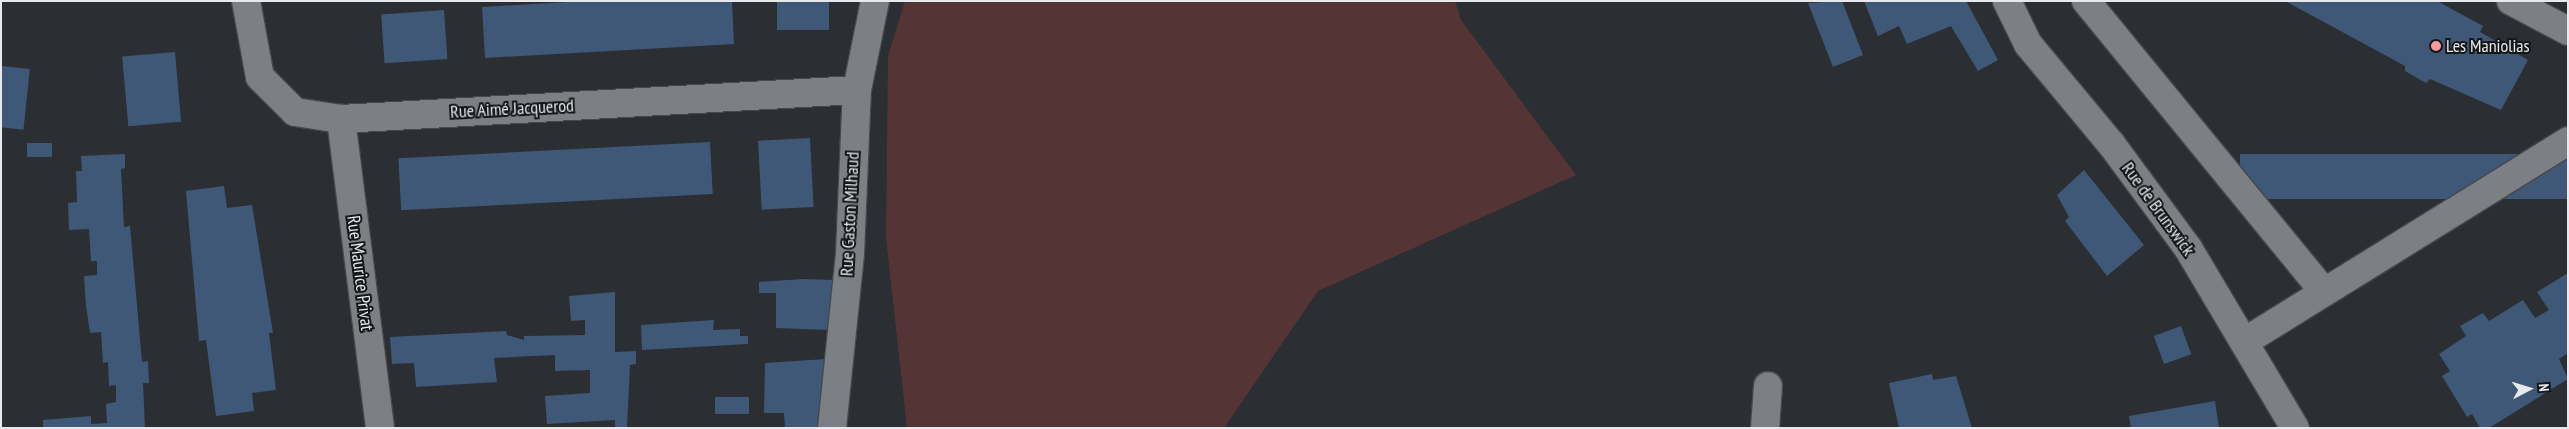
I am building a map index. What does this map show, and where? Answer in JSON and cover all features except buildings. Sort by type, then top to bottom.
[{"type":"street","name":"Rue Aimé Jacquerod","points":[[246,1],[260,77],[295,112],[341,119],[856,90]]},
{"type":"street","name":"Rue Gaston Milhaud","points":[[832,428],[850,254],[856,90],[875,1]]},
{"type":"street","name":"Rue de Brunswick","points":[[2007,1],[2028,44],[2112,145],[2188,248],[2295,428]]},
{"type":"street","points":[[2086,1],[2324,292]]},
{"type":"street","points":[[2511,1],[2568,31]]},
{"type":"street","name":"Rue Maurice Privat","points":[[341,119],[380,428]]},
{"type":"street","points":[[2244,342],[2568,141]]},
{"type":"street","points":[[1765,428],[1768,386]]},
{"type":"shaded area","points":[[905,1],[1455,1],[1461,20],[1576,175],[1318,291],[1224,428],[907,428],[886,238],[888,56]]},
{"type":"place","name":"Les Maniolias","points":[[2436,46]]}]
